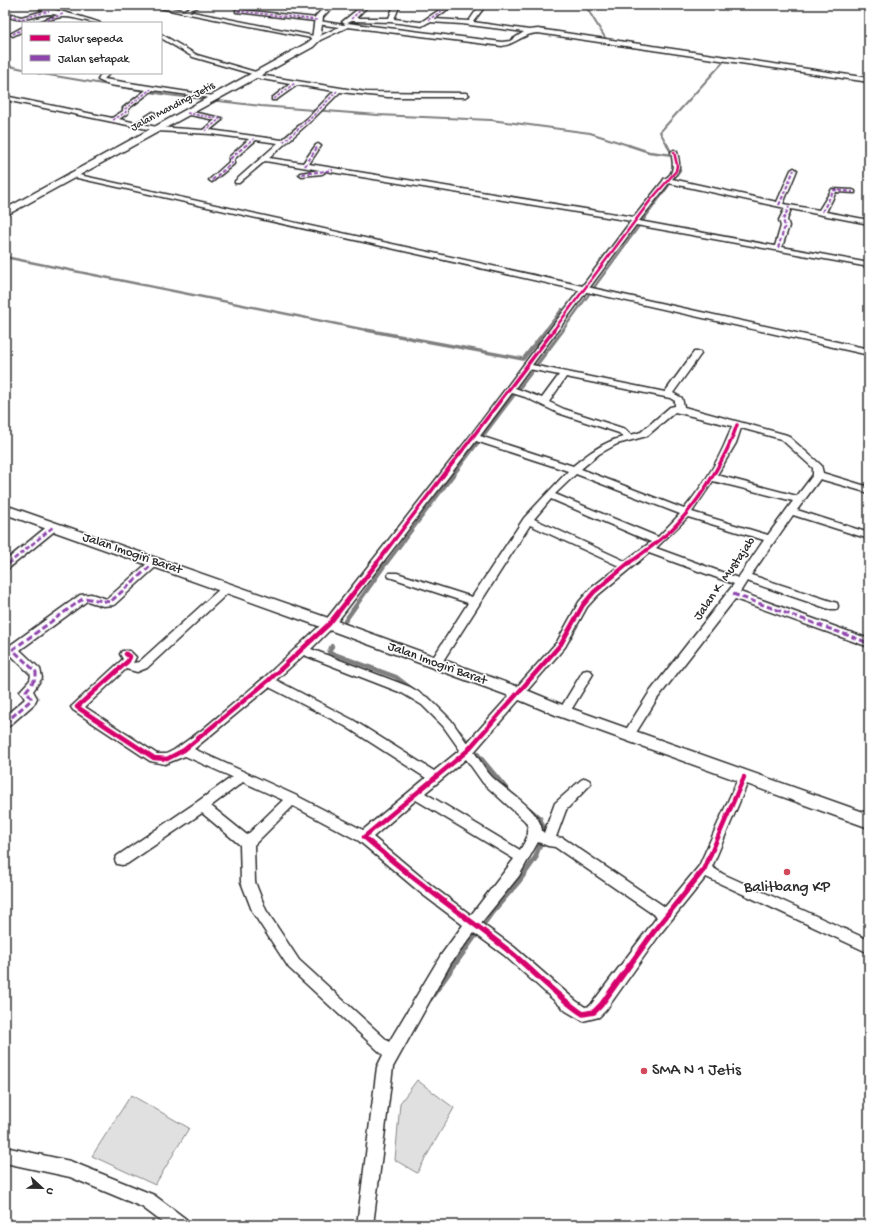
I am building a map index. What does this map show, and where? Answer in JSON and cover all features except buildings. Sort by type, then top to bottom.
[{"type":"main road","points":[[316,39],[317,21],[322,11],[330,5]]},
{"type":"main road","name":"Jalan Manding-Jetis","points":[[5,213],[216,97],[316,39]]},
{"type":"main road","name":"Jalan Imogiri Barat","points":[[5,509],[329,624],[628,736],[869,820]]},
{"type":"street","points":[[147,5],[316,39],[351,19],[366,5]]},
{"type":"street","points":[[245,5],[238,11],[502,44],[511,42],[528,31]]},
{"type":"street","points":[[391,20],[397,5]]},
{"type":"street","points":[[351,19],[391,20],[422,24],[451,5]]},
{"type":"street","points":[[470,23],[483,5]]},
{"type":"street","points":[[35,6],[92,22]]},
{"type":"street","points":[[184,12],[197,6]]},
{"type":"street","points":[[267,15],[277,10]]},
{"type":"street","points":[[7,15],[22,18],[49,11]]},
{"type":"street","points":[[7,15],[16,13]]},
{"type":"street","points":[[42,22],[63,14]]},
{"type":"street","points":[[428,20],[538,31],[869,80]]},
{"type":"street","points":[[13,34],[22,30]]},
{"type":"street","points":[[162,37],[195,56],[255,75],[295,83],[337,91],[388,96],[466,95]]},
{"type":"street","points":[[105,74],[102,76],[101,80],[109,83],[148,91],[216,97]]},
{"type":"street","points":[[274,99],[295,83]]},
{"type":"street","points":[[113,120],[126,112],[125,109],[148,91]]},
{"type":"street","points":[[236,182],[265,159],[315,114],[337,91]]},
{"type":"street","points":[[5,98],[157,129],[205,131],[283,142]]},
{"type":"street","points":[[187,113],[220,119],[205,131]]},
{"type":"street","points":[[137,125],[153,114]]},
{"type":"street","points":[[212,180],[232,163],[232,158],[255,138]]},
{"type":"street","points":[[305,166],[318,146]]},
{"type":"street","points":[[227,588],[143,665],[137,668],[125,660],[77,707],[154,758],[161,760],[170,758],[184,750],[268,681],[303,650],[329,624],[515,390],[529,367],[585,290],[670,181],[677,168],[674,156]]},
{"type":"street","points":[[265,159],[638,222],[869,265]]},
{"type":"street","points":[[302,174],[333,170]]},
{"type":"street","points":[[779,205],[794,170]]},
{"type":"street","points":[[73,175],[598,293],[869,352]]},
{"type":"street","points":[[670,181],[779,205],[869,221]]},
{"type":"street","points":[[822,212],[834,190],[853,192]]},
{"type":"street","points":[[778,248],[785,226],[783,220],[789,207]]},
{"type":"street","points":[[667,395],[697,354]]},
{"type":"street","points":[[529,367],[667,395],[677,399],[680,409]]},
{"type":"street","points":[[543,403],[564,374]]},
{"type":"street","points":[[515,390],[579,418],[622,431],[628,437]]},
{"type":"street","points":[[435,664],[528,520],[550,495],[574,470],[596,452],[614,442],[628,437],[644,434],[671,410],[680,409],[779,435],[791,441],[818,467],[818,475],[869,490]]},
{"type":"street","points":[[364,837],[471,747],[561,644],[583,605],[590,596],[626,565],[659,541],[686,513],[711,477],[731,443],[737,425]]},
{"type":"street","points":[[476,438],[574,470],[686,513],[770,539]]},
{"type":"street","name":"Jalan K. Mustajab","points":[[628,736],[653,696],[733,594],[770,539],[818,475]]},
{"type":"street","points":[[711,477],[800,500]]},
{"type":"street","points":[[550,495],[659,541]]},
{"type":"street","points":[[791,511],[869,536]]},
{"type":"street","points":[[528,520],[626,565]]},
{"type":"street","points":[[5,566],[53,526]]},
{"type":"street","points":[[647,549],[743,580],[833,606]]},
{"type":"street","points":[[5,723],[30,701],[31,698],[26,691],[36,681],[37,676],[36,672],[9,652],[84,598],[90,597],[103,602],[110,602],[155,562]]},
{"type":"street","points":[[393,575],[476,602]]},
{"type":"street","points":[[733,594],[869,643]]},
{"type":"street","points":[[303,650],[386,682],[417,696],[440,715],[471,747],[487,780],[530,817],[542,837],[558,842],[666,915]]},
{"type":"street","points":[[564,712],[586,674]]},
{"type":"street","points":[[268,681],[349,723],[434,778]]},
{"type":"street","points":[[184,750],[292,798],[364,837],[473,925],[509,951],[570,1006],[583,1014],[594,1012],[601,1005],[666,915],[704,869],[744,777]]},
{"type":"street","points":[[122,860],[202,806],[242,776]]},
{"type":"street","points":[[365,1225],[380,1101],[386,1067],[391,1053],[446,959],[514,872],[523,858],[542,837],[560,807],[585,783]]},
{"type":"street","points":[[416,794],[523,858]]},
{"type":"street","points":[[292,798],[247,844],[248,882],[260,913],[294,964],[391,1053]]},
{"type":"street","points":[[202,806],[247,844]]},
{"type":"street","points":[[704,869],[718,878],[869,947]]},
{"type":"street","points":[[5,1155],[70,1169],[148,1201],[180,1225]]},
{"type":"shaded area","points":[[417,1080],[454,1108],[417,1173],[395,1160],[400,1103]]},
{"type":"shaded area","points":[[131,1095],[189,1128],[155,1185],[92,1156]]},
{"type":"waterway","points":[[585,5],[609,44],[667,52]]},
{"type":"waterway","points":[[668,146],[660,132],[725,60],[721,60]]},
{"type":"waterway","points":[[5,65],[22,69]]},
{"type":"waterway","points":[[43,74],[168,95],[261,106],[378,115],[491,120],[590,133],[631,146]]},
{"type":"waterway","points":[[667,145],[673,155]]},
{"type":"waterway","points":[[631,146],[649,152],[673,155]]},
{"type":"waterway","points":[[562,331],[680,170],[677,162]]},
{"type":"waterway","points":[[5,257],[367,330]]},
{"type":"waterway","points":[[545,331],[562,309]]},
{"type":"waterway","points":[[367,330],[523,359],[546,330]]},
{"type":"waterway","points":[[367,330],[371,331]]},
{"type":"waterway","points":[[386,564],[563,330]]},
{"type":"waterway","points":[[345,621],[386,563]]},
{"type":"waterway","points":[[332,646],[329,652],[396,677],[413,690]]},
{"type":"waterway","points":[[459,732],[510,793]]},
{"type":"waterway","points":[[529,809],[540,818],[545,832],[535,858]]},
{"type":"waterway","points":[[430,999],[492,912],[519,881],[536,857]]},
{"type":"marked path","points":[[245,5],[238,11],[317,20]]},
{"type":"marked path","points":[[351,19],[366,5]]},
{"type":"marked path","points":[[428,20],[451,5]]},
{"type":"marked path","points":[[9,15],[21,19],[49,11]]},
{"type":"marked path","points":[[42,22],[63,14]]},
{"type":"marked path","points":[[13,34],[22,30]]},
{"type":"marked path","points":[[274,99],[295,83]]},
{"type":"marked path","points":[[113,120],[126,112],[125,109],[151,89]]},
{"type":"marked path","points":[[283,142],[310,119],[337,91]]},
{"type":"marked path","points":[[187,113],[220,119],[205,131]]},
{"type":"marked path","points":[[212,180],[232,163],[231,158],[255,138]]},
{"type":"marked path","points":[[305,166],[318,146]]},
{"type":"marked path","points":[[302,174],[333,170]]},
{"type":"marked path","points":[[779,205],[794,170]]},
{"type":"marked path","points":[[822,212],[834,190],[853,192]]},
{"type":"marked path","points":[[778,248],[785,226],[783,220],[789,207]]},
{"type":"marked path","points":[[5,566],[53,527]]},
{"type":"marked path","points":[[5,655],[84,598],[110,602],[155,562]]},
{"type":"marked path","points":[[733,594],[869,643]]},
{"type":"marked path","points":[[5,723],[30,701],[31,698],[26,691],[34,683],[37,675],[36,672],[13,650]]},
{"type":"cycle path","points":[[126,654],[130,657],[128,661],[77,707],[154,758],[161,759],[167,759],[179,754],[238,707],[284,667],[329,624],[474,437],[650,201],[676,171],[677,165],[674,152]]},
{"type":"cycle path","points":[[737,425],[731,443],[718,466],[691,507],[678,523],[659,541],[626,565],[594,592],[583,605],[561,644],[467,751],[364,837],[427,890],[509,951],[571,1006],[583,1014],[594,1012],[601,1005],[655,930],[704,869],[744,777]]},
{"type":"place","name":"Balitbang KP","points":[[787,872]]},
{"type":"place","name":"SMA N 1 Jetis","points":[[644,1071]]}]
